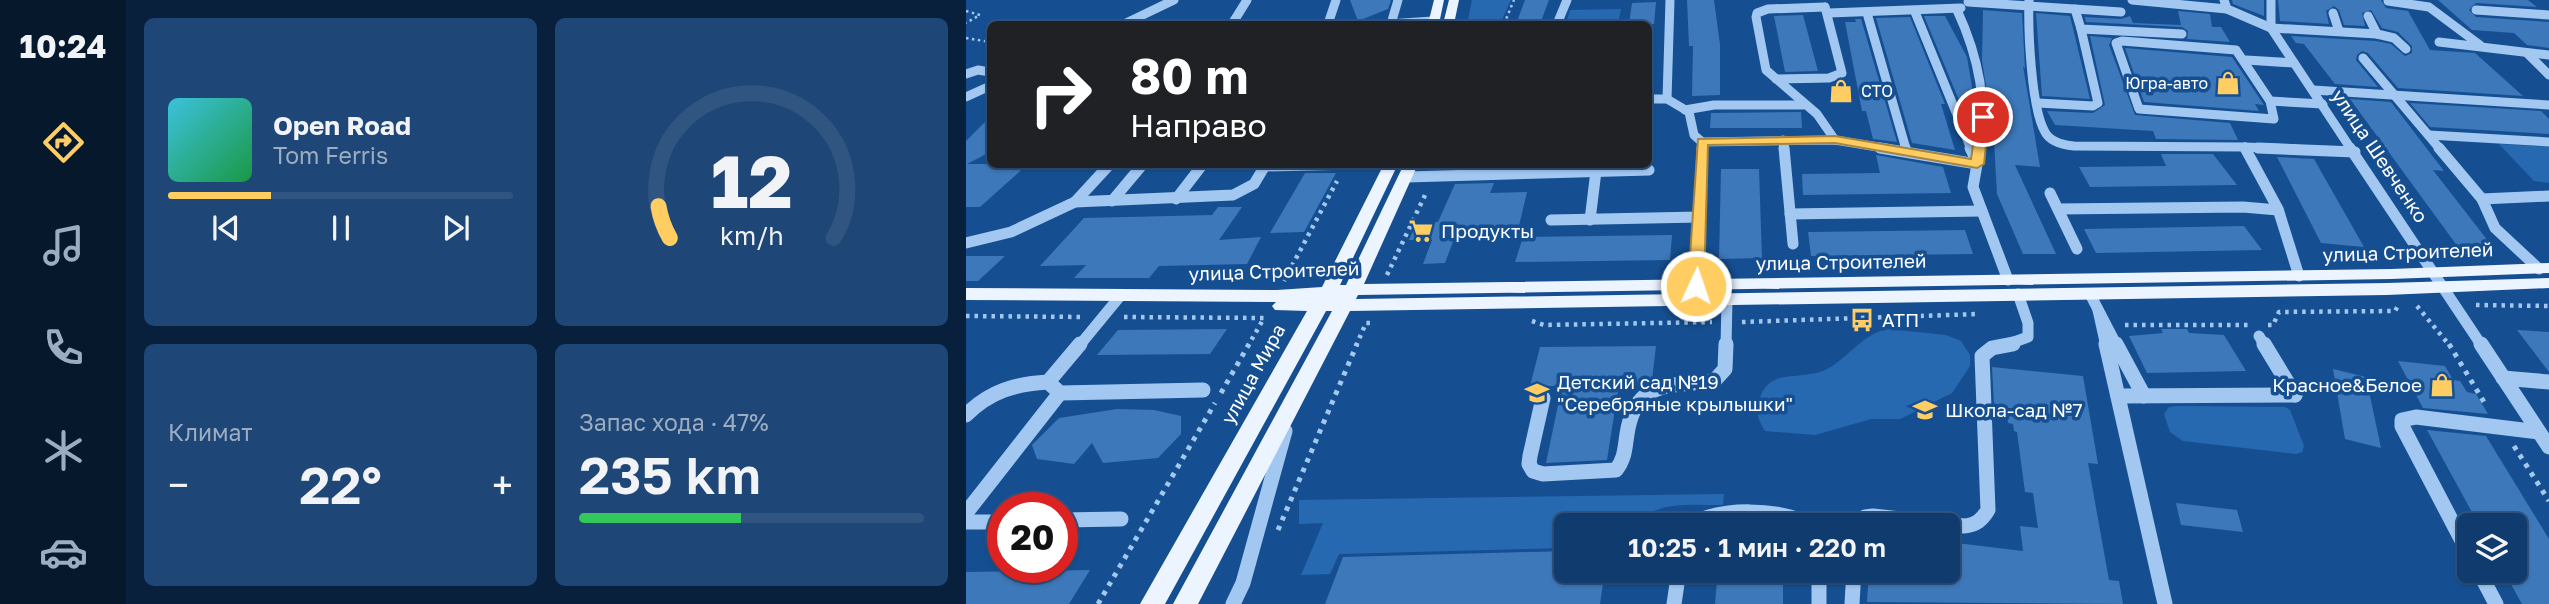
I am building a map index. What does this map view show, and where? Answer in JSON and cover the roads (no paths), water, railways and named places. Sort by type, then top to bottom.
[{"type":"main road","points":[[1434,21],[1439,0]]},
{"type":"main road","points":[[1450,21],[1454,0]]},
{"type":"main road","name":"улица Мира","points":[[1152,604],[1324,299],[1389,168]]},
{"type":"main road","points":[[1185,604],[1348,298],[1409,171]]},
{"type":"main road","name":"улица Строителей","points":[[966,305],[1117,300],[1324,299],[1696,286],[2017,295],[2094,302],[2546,273]]},
{"type":"main road","name":"улица Строителей","points":[[1348,298],[1727,299],[2017,295],[2299,276],[2439,280]]},
{"type":"main road","name":"улица Строителей","points":[[966,294],[1117,300]]},
{"type":"street","points":[[1130,21],[1174,0]]},
{"type":"street","points":[[1234,21],[1247,0]]},
{"type":"street","points":[[1329,21],[1336,0]]},
{"type":"street","points":[[1390,21],[1398,0]]},
{"type":"street","points":[[1558,21],[1567,0]]},
{"type":"street","points":[[1667,99],[1670,0]]},
{"type":"street","points":[[1900,0],[1911,12],[1977,164]]},
{"type":"street","points":[[2132,0],[2227,9],[2271,27],[2377,34],[2394,38],[2406,49]]},
{"type":"street","points":[[2224,0],[2227,9]]},
{"type":"street","points":[[2271,0],[2271,27]]},
{"type":"street","points":[[1835,140],[1824,122],[1766,69],[1757,13],[1768,9],[1826,7],[1867,13],[1956,10],[1968,1],[2029,3],[2121,12]]},
{"type":"street","points":[[2388,1],[2430,7],[2481,45]]},
{"type":"street","points":[[2029,3],[2038,103],[2044,131],[2063,144],[2355,152]]},
{"type":"street","points":[[1776,79],[1835,77],[1842,70],[1826,7]]},
{"type":"street","points":[[2038,103],[2093,106],[2098,103],[2075,9]]},
{"type":"street","points":[[1956,10],[1971,40],[1983,117],[1973,187],[2030,330],[2028,337],[2015,344],[1991,348],[1982,356],[1988,510],[1984,519],[1975,525],[1960,526]]},
{"type":"street","points":[[2476,10],[2549,15]]},
{"type":"street","points":[[1867,13],[1906,151]]},
{"type":"street","points":[[2333,13],[2339,31]]},
{"type":"street","points":[[2368,16],[2377,34]]},
{"type":"street","name":"улица Шевченко","points":[[2271,27],[2549,447]]},
{"type":"street","points":[[2081,29],[2182,34]]},
{"type":"street","points":[[2122,41],[2225,48],[2236,50],[2246,60],[2270,101],[2272,120],[2143,111],[2137,106],[2116,43],[2122,41]]},
{"type":"street","points":[[2439,41],[2549,55]]},
{"type":"street","points":[[2527,53],[2549,75]]},
{"type":"street","points":[[2363,58],[2482,199],[2482,206],[2492,222],[2515,249],[2546,273]]},
{"type":"street","points":[[2246,60],[2294,63]]},
{"type":"street","points":[[966,74],[978,70],[987,72]]},
{"type":"street","points":[[966,97],[987,87]]},
{"type":"street","points":[[2312,90],[2549,105]]},
{"type":"street","points":[[1652,99],[1667,99],[1685,110],[1692,117],[1695,135],[1702,142],[1835,140],[1977,164]]},
{"type":"street","points":[[2270,101],[2322,104]]},
{"type":"street","points":[[1685,110],[1714,105],[1803,105]]},
{"type":"street","points":[[1956,116],[1983,117]]},
{"type":"street","points":[[2429,135],[2549,142]]},
{"type":"street","points":[[1783,140],[1793,244]]},
{"type":"street","points":[[1696,286],[1702,142]]},
{"type":"street","points":[[2245,147],[2258,165],[2278,210],[2293,247],[2299,276]]},
{"type":"street","points":[[966,243],[1011,232],[1075,202],[1106,168]]},
{"type":"street","points":[[1112,201],[1140,168]]},
{"type":"street","points":[[1176,199],[1200,168]]},
{"type":"street","points":[[1075,202],[1234,195],[1254,184],[1264,168]]},
{"type":"street","points":[[1409,171],[1437,176],[1516,169],[1649,170]]},
{"type":"street","points":[[1590,219],[1596,171]]},
{"type":"street","points":[[2050,193],[2077,249]]},
{"type":"street","points":[[2482,199],[2549,196]]},
{"type":"street","points":[[2058,209],[2243,207],[2278,210]]},
{"type":"street","points":[[1790,214],[1982,211]]},
{"type":"street","points":[[1551,220],[1700,217]]},
{"type":"street","points":[[1543,398],[1530,456],[1529,464],[1533,471],[1543,474],[1616,470],[1625,458],[1628,420],[1641,396],[1663,384],[1714,381],[1720,377],[1725,369],[1727,299]]},
{"type":"street","points":[[966,513],[1117,300]]},
{"type":"street","points":[[2094,302],[2165,604]]},
{"type":"street","points":[[2094,302],[2144,396]]},
{"type":"street","points":[[2118,396],[2295,396],[2259,336]]},
{"type":"street","points":[[2503,378],[2549,383]]},
{"type":"street","points":[[966,415],[998,389],[1015,383],[1054,387],[1203,390]]},
{"type":"street","points":[[1233,604],[1243,583],[1275,459],[1301,385]]},
{"type":"street","points":[[2457,531],[2402,426],[2402,420],[2416,417],[2539,432]]},
{"type":"street","points":[[1078,520],[1121,519]]},
{"type":"street","points":[[966,522],[987,522]]},
{"type":"street","points":[[1674,604],[1677,583]]},
{"type":"street","points":[[1819,583],[1819,604]]},
{"type":"street","points":[[1852,604],[1853,583]]},
{"type":"street","points":[[2485,583],[2496,604]]},
{"type":"place","name":"Югра-авто","points":[[2228,83]]},
{"type":"place","name":"СТО","points":[[1841,91]]},
{"type":"place","name":"Продукты","points":[[1421,231]]},
{"type":"place","name":"АТП","points":[[1862,320]]},
{"type":"place","name":"Красное&Белое","points":[[2442,385]]},
{"type":"place","name":"Детский сад №19 \"Серебряные крылышки\"","points":[[1537,393]]},
{"type":"place","name":"Школа-сад №7","points":[[1925,410]]}]
